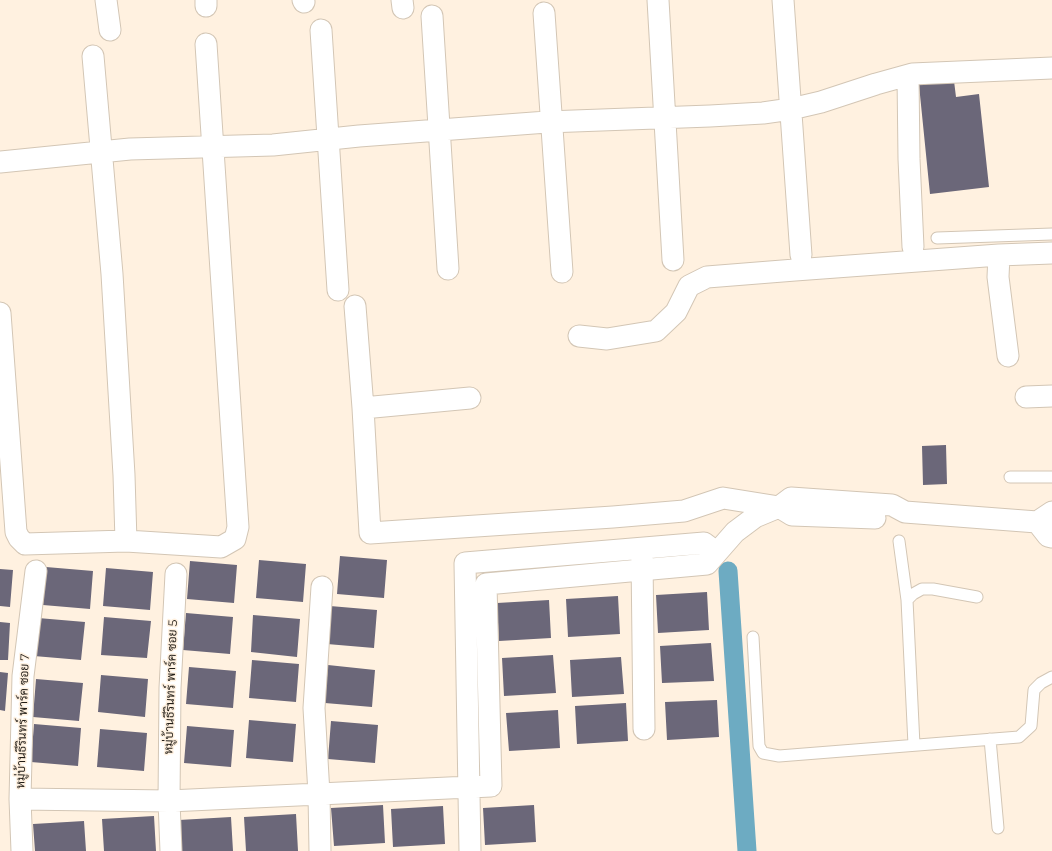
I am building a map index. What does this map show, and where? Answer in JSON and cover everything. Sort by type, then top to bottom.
[{"type":"street","points":[[106,0],[110,30]]},
{"type":"street","points":[[658,0],[673,260]]},
{"type":"street","points":[[783,0],[801,255]]},
{"type":"street","points":[[544,13],[562,272]]},
{"type":"street","points":[[432,16],[448,269]]},
{"type":"street","points":[[321,30],[338,290]]},
{"type":"street","points":[[0,313],[16,532],[25,544],[126,541],[221,547],[235,539],[238,527],[226,327],[206,44]]},
{"type":"street","points":[[93,56],[114,297],[122,435],[126,541]]},
{"type":"street","points":[[0,162],[130,149],[273,144],[552,122],[764,113],[821,102],[876,84],[908,76],[931,73],[1052,68]]},
{"type":"street","points":[[908,76],[909,159],[913,246]]},
{"type":"street","points":[[579,336],[607,339],[656,331],[676,312],[688,286],[707,278],[999,255],[1052,253]]},
{"type":"street","points":[[999,255],[998,277],[1008,356]]},
{"type":"street","points":[[355,306],[363,408],[370,533],[613,517],[684,510],[724,498],[779,507],[792,514],[892,518],[906,512],[1045,517],[1048,536],[1052,536]]},
{"type":"street","points":[[1026,397],[1052,396]]},
{"type":"street","points":[[363,408],[470,398]]},
{"type":"street","points":[[20,799],[169,801],[491,786],[486,584],[706,564],[735,532],[755,517],[779,507]]},
{"type":"street","points":[[470,851],[465,563],[704,543],[716,552]]},
{"type":"street","points":[[641,548],[644,729]]},
{"type":"street","name":"หมู่บ้านธีรินทร์ พาร์ค ซอย 7","points":[[22,851],[20,799],[23,676],[36,571]]},
{"type":"street","name":"หมู่บ้านธีรินทร์ พาร์ค ซอย 5","points":[[171,851],[169,801],[170,688],[176,574]]},
{"type":"street","points":[[320,851],[319,794],[314,708],[322,587]]},
{"type":"street","points":[[467,684],[488,683]]},
{"type":"lane","points":[[937,238],[1052,234]]},
{"type":"lane","points":[[1010,477],[1052,477]]},
{"type":"lane","points":[[899,541],[907,600],[914,745]]},
{"type":"lane","points":[[907,600],[913,594],[922,589],[977,597]]},
{"type":"lane","points":[[753,637],[759,746],[763,752],[779,756],[1019,737],[1031,726],[1034,690],[1041,683],[1052,677]]},
{"type":"lane","points":[[990,739],[998,828]]},
{"type":"building","points":[[954,81],[956,97],[979,94],[989,187],[930,194],[919,85]]},
{"type":"building","points":[[946,445],[947,484],[923,485],[922,446]]},
{"type":"building","points":[[340,556],[387,560],[384,598],[337,594]]},
{"type":"building","points":[[259,560],[306,564],[303,602],[256,598]]},
{"type":"building","points":[[190,561],[237,565],[234,603],[187,599]]},
{"type":"building","points":[[46,567],[93,571],[90,609],[43,605]]},
{"type":"building","points":[[106,568],[153,572],[150,610],[103,606]]},
{"type":"building","points":[[0,569],[13,570],[10,607],[0,606]]},
{"type":"building","points":[[707,592],[709,630],[658,633],[656,595]]},
{"type":"building","points":[[618,596],[620,634],[568,637],[566,599]]},
{"type":"building","points":[[549,600],[551,638],[499,641],[497,603]]},
{"type":"building","points":[[330,606],[377,610],[374,648],[327,644]]},
{"type":"building","points":[[186,613],[233,617],[230,654],[183,650]]},
{"type":"building","points":[[253,615],[300,619],[297,657],[251,652]]},
{"type":"building","points":[[104,617],[151,621],[147,658],[101,655]]},
{"type":"building","points":[[38,618],[85,622],[81,660],[34,656]]},
{"type":"building","points":[[0,622],[10,623],[8,660],[0,660]]},
{"type":"building","points":[[711,643],[714,681],[662,683],[660,646]]},
{"type":"building","points":[[553,655],[556,693],[504,696],[502,658]]},
{"type":"building","points":[[621,657],[624,694],[572,697],[570,660]]},
{"type":"building","points":[[252,660],[299,664],[296,702],[249,698]]},
{"type":"building","points":[[328,665],[375,670],[372,707],[325,703]]},
{"type":"building","points":[[189,667],[236,671],[233,708],[186,704]]},
{"type":"building","points":[[0,672],[8,673],[5,711],[0,710]]},
{"type":"building","points":[[101,675],[148,679],[145,717],[98,712]]},
{"type":"building","points":[[36,679],[83,683],[79,721],[33,717]]},
{"type":"building","points":[[717,700],[719,737],[667,740],[665,702]]},
{"type":"building","points":[[626,703],[628,741],[577,744],[575,706]]},
{"type":"building","points":[[558,710],[560,748],[509,751],[506,713]]},
{"type":"building","points":[[249,720],[296,724],[293,762],[246,758]]},
{"type":"building","points":[[331,721],[378,725],[375,763],[328,759]]},
{"type":"building","points":[[34,724],[81,728],[78,766],[31,762]]},
{"type":"building","points":[[187,726],[234,730],[231,767],[184,763]]},
{"type":"building","points":[[100,729],[147,733],[144,771],[97,767]]},
{"type":"building","points":[[383,805],[385,843],[334,846],[331,808]]},
{"type":"building","points":[[534,805],[536,842],[485,845],[483,808]]},
{"type":"building","points":[[443,806],[445,844],[393,847],[391,809]]},
{"type":"building","points":[[296,814],[298,851],[246,851],[244,817]]},
{"type":"building","points":[[154,816],[156,851],[104,851],[102,819]]},
{"type":"building","points":[[231,817],[233,851],[181,851],[179,820]]},
{"type":"building","points":[[84,821],[86,851],[35,851],[33,824]]},
{"type":"waterway","points":[[728,571],[747,851]]}]
